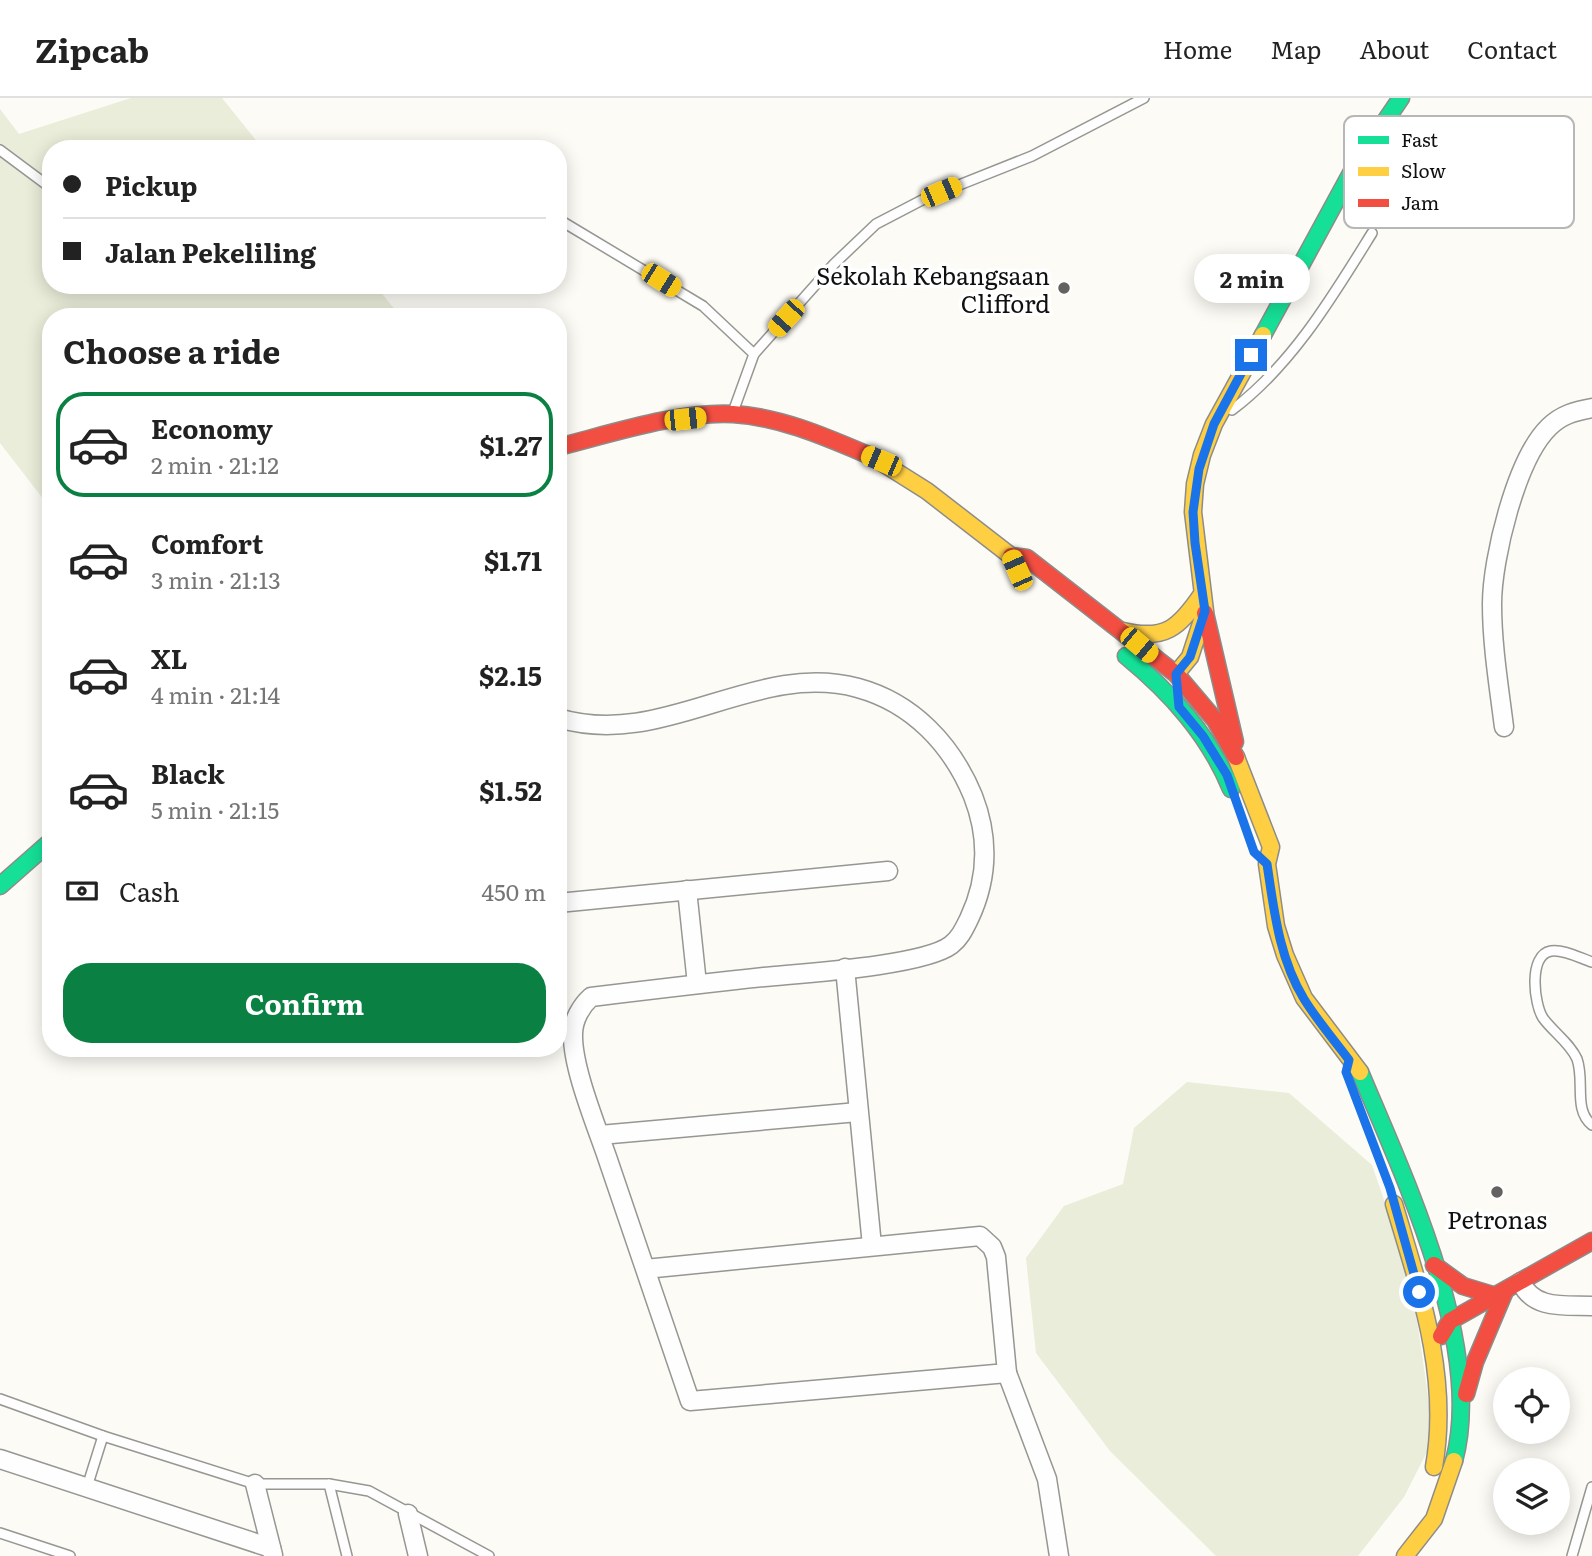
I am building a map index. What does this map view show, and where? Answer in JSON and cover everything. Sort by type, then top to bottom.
[{"type":"street","points":[[1387,116],[1399,99]]},
{"type":"street","points":[[1344,186],[1214,424],[1202,455],[1193,512],[1205,611],[1240,764],[1270,847],[1267,864],[1276,926],[1285,955],[1304,998],[1349,1060],[1359,1069],[1434,1265],[1450,1321],[1458,1367],[1460,1432]]},
{"type":"street","points":[[1504,727],[1492,604],[1500,545],[1524,464],[1542,437],[1563,416],[1592,408]]},
{"type":"street","points":[[567,445],[662,421],[732,414],[765,419],[813,432],[881,461],[926,491],[1011,556],[1017,570],[1137,664],[1203,736],[1227,775],[1236,801]]},
{"type":"street","points":[[1011,556],[1027,558],[1176,674],[1215,720],[1240,764]]},
{"type":"street","points":[[1123,631],[1151,636],[1174,627],[1190,612],[1202,594]]},
{"type":"street","points":[[1179,707],[1176,674],[1190,657],[1205,611]]},
{"type":"street","points":[[1137,664],[1176,674]]},
{"type":"street","points":[[567,720],[599,726],[660,720],[781,684],[833,682],[884,697],[912,713],[938,737],[961,767],[983,832],[985,863],[981,888],[960,937],[950,946],[934,954],[845,968],[591,997],[581,1006],[572,1031],[574,1050],[600,1135],[690,1401],[1007,1373]]},
{"type":"street","points":[[0,886],[42,850]]},
{"type":"street","points":[[1254,852],[1267,864]]},
{"type":"street","points":[[567,902],[888,870]]},
{"type":"street","points":[[687,890],[697,984]]},
{"type":"street","points":[[845,968],[872,1246]]},
{"type":"street","points":[[1349,1060],[1346,1072],[1381,1165]]},
{"type":"street","points":[[600,1135],[858,1112]]},
{"type":"street","points":[[1390,1188],[1436,1365],[1441,1434],[1427,1488]]},
{"type":"street","points":[[645,1269],[973,1235],[986,1240],[996,1256],[1007,1373],[1047,1479],[1059,1556]]},
{"type":"street","points":[[1436,1365],[1439,1339],[1450,1321],[1592,1241]]},
{"type":"street","points":[[1434,1265],[1462,1286],[1507,1290],[1540,1302],[1592,1307]]},
{"type":"street","points":[[1405,1556],[1432,1524],[1453,1463],[1475,1362],[1507,1290]]},
{"type":"street","points":[[1419,1292],[1450,1321]]},
{"type":"street","points":[[0,1459],[272,1552]]},
{"type":"street","points":[[255,1484],[272,1552]]},
{"type":"street","points":[[1405,1556],[1418,1511]]},
{"type":"street","points":[[408,1514],[418,1556]]},
{"type":"lane","points":[[732,414],[754,354],[834,264],[876,224],[935,194],[1031,156],[1144,98]]},
{"type":"lane","points":[[0,150],[42,181]]},
{"type":"lane","points":[[567,224],[703,306],[754,354]]},
{"type":"lane","points":[[1214,424],[1240,404],[1263,381],[1311,326],[1332,298],[1372,233]]},
{"type":"lane","points":[[1592,962],[1556,951],[1547,952],[1538,965],[1535,978],[1538,1009],[1576,1058],[1581,1083],[1582,1112],[1592,1125]]},
{"type":"lane","points":[[0,1399],[103,1436],[255,1484],[329,1484],[369,1491],[489,1556]]},
{"type":"lane","points":[[86,1487],[103,1436]]},
{"type":"lane","points":[[329,1484],[347,1556]]},
{"type":"lane","points":[[1572,1556],[1592,1487]]},
{"type":"lane","points":[[0,1533],[70,1556]]},
{"type":"green space","points":[[131,98],[222,98],[256,140],[42,140],[42,294],[382,294],[394,308],[42,308],[42,497],[0,443],[0,109],[19,134]]},
{"type":"green space","points":[[1187,1082],[1289,1093],[1372,1165],[1411,1278],[1434,1438],[1404,1497],[1358,1556],[1216,1556],[1110,1451],[1036,1353],[1026,1258],[1064,1206],[1123,1184],[1134,1128]]},
{"type":"traffic: fast","points":[[1389,116],[1401,98]]},
{"type":"traffic: fast","points":[[1263,335],[1344,186]]},
{"type":"traffic: fast","points":[[1126,656],[1187,716],[1212,751],[1231,789]]},
{"type":"traffic: fast","points":[[0,886],[42,849]]},
{"type":"traffic: fast","points":[[1360,1072],[1417,1211],[1449,1316],[1459,1367],[1461,1416],[1454,1461]]},
{"type":"traffic: slow","points":[[1176,674],[1190,657],[1205,611],[1193,512],[1195,484],[1202,455],[1214,424],[1263,335]]},
{"type":"traffic: slow","points":[[873,457],[927,491],[1011,556],[1019,571]]},
{"type":"traffic: slow","points":[[1123,631],[1150,634],[1170,629],[1186,616],[1202,594]]},
{"type":"traffic: slow","points":[[1236,757],[1271,847],[1267,864],[1276,926],[1285,955],[1304,998],[1360,1072]]},
{"type":"traffic: slow","points":[[1394,1204],[1430,1334],[1438,1400],[1434,1467]]},
{"type":"traffic: slow","points":[[1405,1556],[1434,1519],[1454,1461]]},
{"type":"traffic: jam","points":[[567,445],[668,420],[733,414],[787,424],[873,457]]},
{"type":"traffic: jam","points":[[1011,556],[1027,558],[1176,674],[1215,720],[1236,757]]},
{"type":"traffic: jam","points":[[1205,613],[1235,742]]},
{"type":"traffic: jam","points":[[1441,1336],[1450,1321],[1592,1241]]},
{"type":"traffic: jam","points":[[1434,1265],[1463,1286],[1496,1296]]},
{"type":"traffic: jam","points":[[1466,1394],[1475,1362],[1505,1291]]},
{"type":"place","name":"Sekolah Kebangsaan Clifford","points":[[1064,288]]},
{"type":"place","name":"Petronas","points":[[1497,1192]]},
{"type":"route","points":[[1251,355],[1214,424],[1195,484],[1195,543],[1205,611],[1190,657],[1176,674],[1179,707],[1203,736],[1227,775],[1254,852],[1267,864],[1276,926],[1285,955],[1304,998],[1349,1060],[1346,1072],[1390,1188],[1419,1292]]}]
